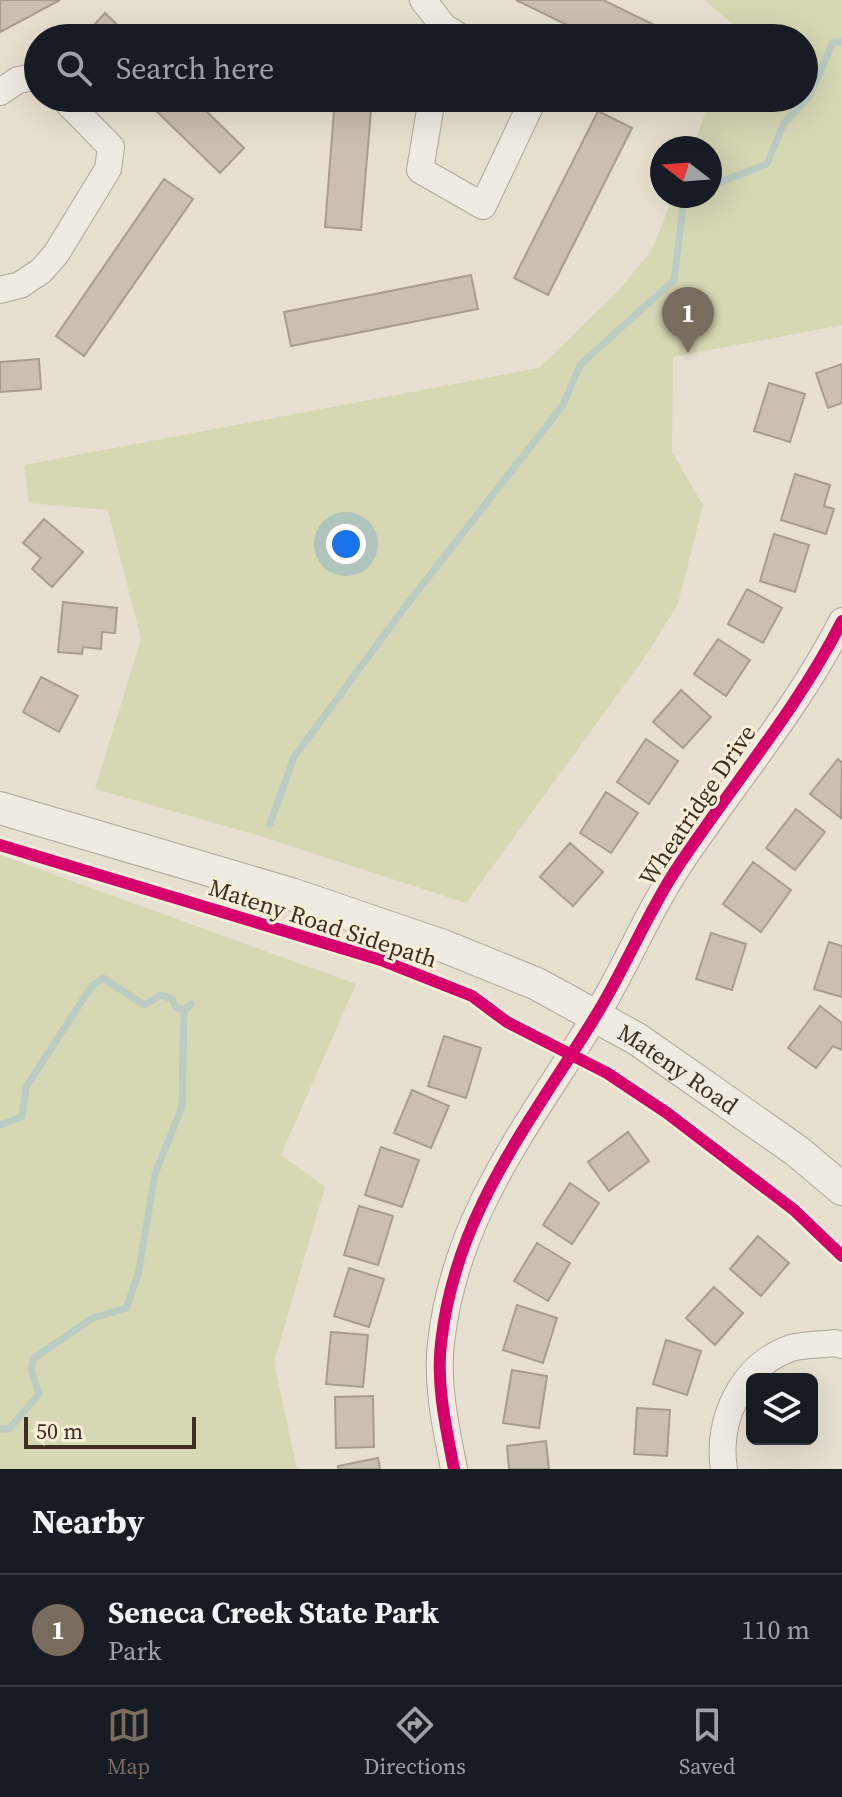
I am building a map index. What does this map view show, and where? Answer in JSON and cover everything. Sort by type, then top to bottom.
[{"type":"street","points":[[423,0],[442,24]]},
{"type":"street","points":[[0,92],[24,79]]},
{"type":"street","points":[[0,290],[20,285],[41,271],[56,254],[108,169],[111,147],[77,112]]},
{"type":"street","points":[[430,112],[420,170],[483,206],[527,112]]},
{"type":"street","name":"Wheatridge Drive","points":[[454,1469],[443,1414],[441,1345],[453,1276],[481,1203],[517,1136],[596,1017],[676,870],[750,768],[842,621]]},
{"type":"street","name":"Mateny Road","points":[[0,808],[291,894],[446,947],[537,984],[637,1039],[797,1151],[842,1189]]},
{"type":"street","points":[[724,1469],[721,1455],[724,1427],[733,1401],[749,1376],[792,1348],[835,1343],[842,1345]]},
{"type":"green space","points":[[704,0],[842,0],[842,325],[673,357],[672,452],[703,505],[678,604],[647,654],[466,903],[257,835],[95,789],[141,639],[108,510],[29,503],[24,465],[539,368],[619,290],[646,257],[668,208],[722,208],[722,136],[697,136],[706,112],[818,112],[818,24],[733,24]]},
{"type":"green space","points":[[0,855],[356,984],[281,1155],[325,1187],[274,1362],[297,1469],[0,1469]]},
{"type":"building","points":[[0,0],[60,0],[0,32]]},
{"type":"building","points":[[516,0],[603,0],[652,24],[565,24]]},
{"type":"building","points":[[105,13],[116,24],[95,24]]},
{"type":"building","points":[[157,112],[207,112],[244,148],[220,173]]},
{"type":"building","points":[[334,112],[371,112],[361,230],[325,227]]},
{"type":"building","points":[[597,112],[632,128],[548,295],[514,278]]},
{"type":"building","points":[[164,179],[193,199],[84,356],[56,336]]},
{"type":"building","points":[[471,275],[478,309],[291,346],[284,312]]},
{"type":"building","points":[[39,359],[41,389],[0,392],[0,362]]},
{"type":"building","points":[[842,364],[842,403],[828,408],[816,373]]},
{"type":"building","points":[[769,383],[805,394],[790,442],[754,431]]},
{"type":"building","points":[[795,474],[830,485],[824,506],[834,509],[826,534],[781,520]]},
{"type":"building","points":[[44,519],[83,552],[52,587],[32,569],[41,558],[23,543]]},
{"type":"building","points":[[774,534],[809,545],[795,592],[760,581]]},
{"type":"building","points":[[747,589],[782,608],[763,643],[728,624]]},
{"type":"building","points":[[63,602],[117,608],[115,633],[102,632],[101,649],[83,647],[82,654],[58,652]]},
{"type":"building","points":[[718,639],[750,660],[726,696],[694,674]]},
{"type":"building","points":[[41,677],[78,696],[59,732],[23,712]]},
{"type":"building","points":[[681,690],[711,717],[683,748],[653,722]]},
{"type":"building","points":[[646,739],[678,761],[649,804],[617,782]]},
{"type":"building","points":[[838,759],[842,763],[841,818],[810,794]]},
{"type":"building","points":[[606,792],[638,813],[611,853],[580,833]]},
{"type":"building","points":[[796,809],[825,832],[795,870],[766,848]]},
{"type":"building","points":[[570,843],[603,872],[573,906],[540,877]]},
{"type":"building","points":[[753,862],[791,890],[761,932],[723,904]]},
{"type":"building","points":[[711,933],[746,944],[732,990],[696,979]]},
{"type":"building","points":[[829,942],[842,946],[842,997],[814,989]]},
{"type":"building","points":[[820,1006],[842,1023],[842,1050],[833,1046],[816,1068],[788,1048]]},
{"type":"building","points":[[444,1036],[481,1048],[466,1098],[428,1086]]},
{"type":"building","points":[[412,1090],[449,1106],[431,1148],[394,1133]]},
{"type":"building","points":[[628,1132],[649,1161],[609,1191],[588,1162]]},
{"type":"building","points":[[381,1147],[419,1160],[402,1207],[365,1195]]},
{"type":"building","points":[[570,1183],[599,1203],[572,1244],[543,1225]]},
{"type":"building","points":[[359,1206],[393,1216],[378,1265],[344,1255]]},
{"type":"building","points":[[758,1236],[789,1263],[761,1296],[730,1269]]},
{"type":"building","points":[[537,1243],[570,1263],[548,1301],[514,1281]]},
{"type":"building","points":[[349,1268],[384,1279],[369,1327],[334,1316]]},
{"type":"building","points":[[714,1287],[743,1313],[715,1345],[686,1318]]},
{"type":"building","points":[[517,1305],[557,1318],[543,1363],[503,1350]]},
{"type":"building","points":[[331,1332],[368,1335],[363,1387],[326,1384]]},
{"type":"building","points":[[666,1340],[701,1351],[687,1395],[653,1384]]},
{"type":"building","points":[[512,1370],[547,1376],[539,1428],[503,1423]]},
{"type":"building","points":[[373,1396],[374,1447],[336,1448],[335,1397]]},
{"type":"building","points":[[637,1408],[670,1410],[667,1456],[634,1454]]},
{"type":"building","points":[[546,1441],[549,1469],[509,1469],[507,1446]]},
{"type":"building","points":[[378,1458],[380,1469],[338,1469],[338,1466]]},
{"type":"waterway","points":[[818,76],[833,42],[842,42]]},
{"type":"waterway","points":[[722,181],[767,164],[784,123],[795,112]]},
{"type":"waterway","points":[[270,824],[294,757],[405,607],[563,405],[580,365],[674,280],[683,208]]},
{"type":"waterway","points":[[0,1125],[22,1117],[26,1087],[91,987],[103,978],[144,1005],[161,995],[172,999],[176,1008],[184,1010]]},
{"type":"waterway","points":[[0,1429],[9,1429],[39,1394],[31,1369],[34,1358],[93,1318],[126,1308],[138,1275],[155,1174],[182,1107],[184,1010],[191,1004]]},
{"type":"cycle path","points":[[454,1469],[441,1390],[441,1343],[449,1296],[479,1211],[521,1133],[606,999],[666,886],[805,686],[842,621]]},
{"type":"cycle path","name":"Mateny Road Sidepath","points":[[0,845],[381,960],[472,996],[507,1022],[607,1073],[667,1113],[794,1210],[842,1256]]},
{"type":"place","name":"Seneca Creek State Park","points":[[688,353]]}]
